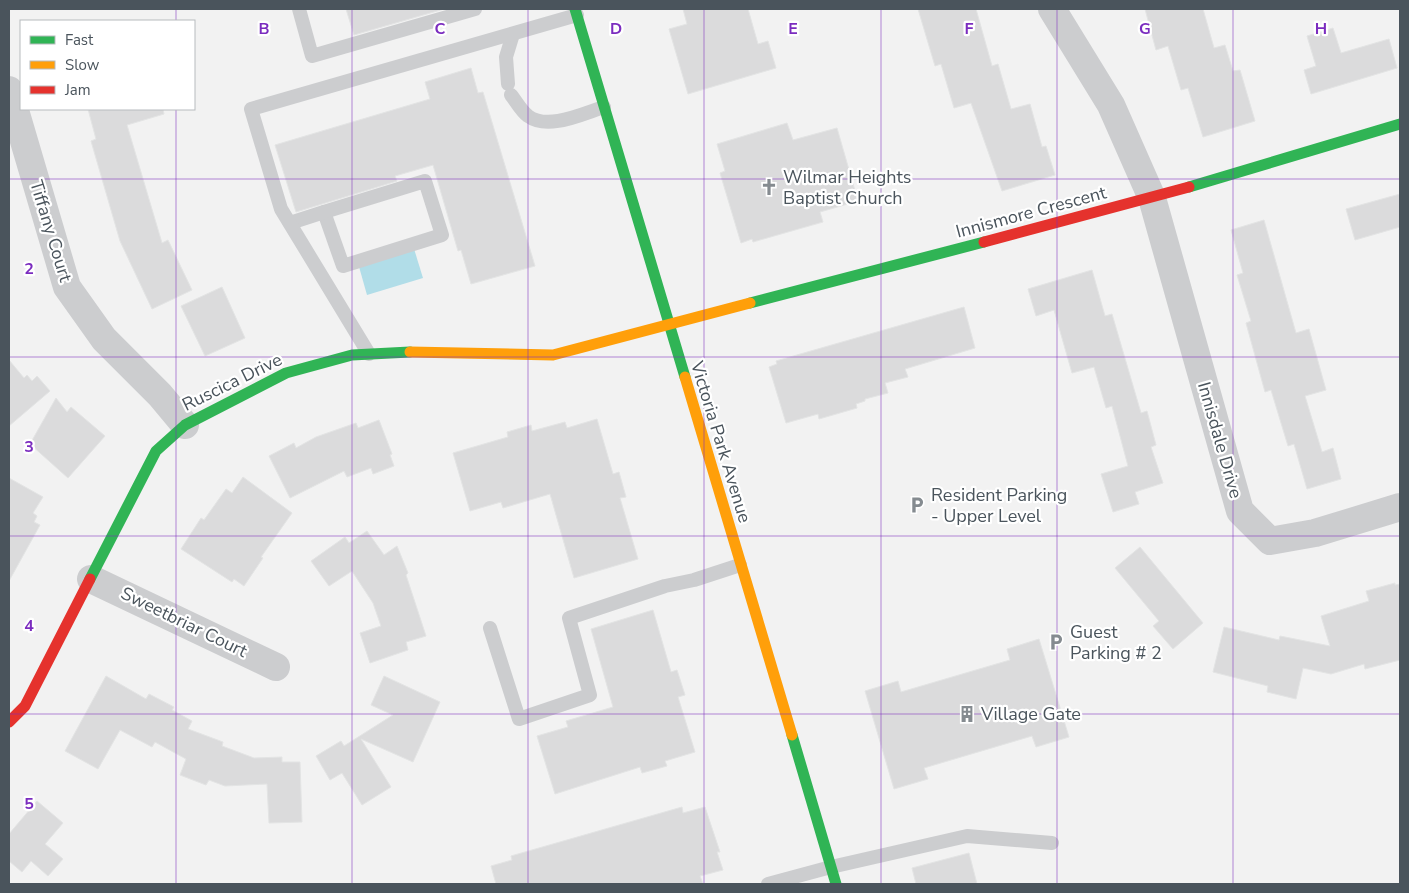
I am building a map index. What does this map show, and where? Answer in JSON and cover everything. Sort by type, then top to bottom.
[{"type":"street","points":[[1052,9],[1111,105],[1152,198]]},
{"type":"street","name":"Victoria Park Avenue","points":[[576,12],[668,326],[836,884]]},
{"type":"street","name":"Tiffany Court","points":[[9,90],[67,287],[104,339],[160,395],[185,425]]},
{"type":"street","name":"Innismore Crescent","points":[[668,326],[1152,198],[1400,124]]},
{"type":"street","name":"Innisdale Drive","points":[[1152,198],[1240,511],[1270,541],[1315,533],[1400,507]]},
{"type":"street","name":"Ruscica Drive","points":[[9,722],[25,706],[156,451],[185,425],[286,373],[352,355],[407,352],[553,355],[668,326]]},
{"type":"street","name":"Sweetbriar Court","points":[[91,579],[116,589],[276,667]]},
{"type":"lane","points":[[299,9],[312,56],[475,9]]},
{"type":"lane","points":[[369,354],[281,209],[250,109],[513,34],[576,12]]},
{"type":"lane","points":[[513,34],[506,56],[509,90],[528,117],[544,122],[563,120],[604,107]]},
{"type":"lane","points":[[290,223],[324,212],[425,181],[442,236],[342,266],[324,212]]},
{"type":"lane","points":[[490,628],[518,719],[590,695],[569,618],[665,586],[694,580],[740,565]]},
{"type":"lane","points":[[768,884],[831,867],[966,836],[1052,843]]},
{"type":"water","points":[[411,239],[423,278],[367,295],[356,256]]},
{"type":"building","points":[[346,9],[444,9],[354,35]]},
{"type":"building","points":[[683,9],[748,9],[758,44],[768,41],[776,68],[688,94],[669,29],[687,24]]},
{"type":"building","points":[[918,9],[976,9],[992,66],[998,64],[1011,109],[1030,104],[1042,147],[1046,146],[1055,175],[1002,191],[971,103],[954,108],[941,64],[935,66]]},
{"type":"building","points":[[1145,9],[1203,9],[1214,48],[1225,45],[1233,71],[1240,70],[1255,121],[1203,137],[1188,88],[1181,90],[1168,46],[1156,50]]},
{"type":"building","points":[[1333,28],[1341,53],[1389,39],[1397,68],[1311,94],[1304,70],[1316,66],[1307,36]]},
{"type":"building","points":[[471,68],[478,93],[483,92],[535,266],[471,284],[461,250],[458,251],[433,165],[395,176],[397,181],[296,212],[275,145],[430,99],[425,82]]},
{"type":"building","points":[[88,110],[163,110],[164,114],[127,125],[162,243],[168,240],[192,290],[152,309],[120,241],[91,141],[96,139]]},
{"type":"building","name":"Wilmar Heights Baptist Church","points":[[787,123],[793,140],[837,128],[858,201],[820,212],[823,222],[753,242],[752,239],[741,243],[720,173],[725,171],[717,144]]},
{"type":"building","points":[[1400,194],[1400,227],[1355,240],[1346,209]]},
{"type":"building","points":[[1264,220],[1296,333],[1309,329],[1326,390],[1305,396],[1322,452],[1333,448],[1341,479],[1307,489],[1294,444],[1288,446],[1271,390],[1265,392],[1246,323],[1251,321],[1237,275],[1243,273],[1231,230]]},
{"type":"building","points":[[1092,270],[1105,316],[1112,314],[1141,413],[1147,411],[1156,445],[1151,447],[1163,483],[1135,492],[1139,504],[1113,512],[1101,474],[1128,466],[1112,406],[1106,408],[1094,367],[1072,373],[1054,310],[1036,316],[1028,289]]},
{"type":"building","points":[[222,287],[245,338],[205,356],[181,306]]},
{"type":"building","points":[[964,307],[975,348],[905,369],[908,377],[885,383],[888,393],[865,399],[865,401],[856,404],[857,408],[819,419],[818,414],[786,423],[769,367],[777,364],[776,361]]},
{"type":"building","points":[[9,360],[24,378],[27,375],[32,381],[37,376],[50,391],[9,426]]},
{"type":"building","points":[[56,398],[67,412],[71,407],[105,436],[68,478],[30,444]]},
{"type":"building","points":[[597,419],[613,474],[619,472],[626,497],[620,498],[638,559],[574,578],[550,494],[503,508],[501,502],[470,511],[453,453],[508,437],[507,432],[531,425],[532,431],[565,422],[567,428]]},
{"type":"building","points":[[379,420],[392,454],[390,455],[394,466],[373,474],[371,468],[347,477],[344,471],[290,498],[269,456],[294,443],[296,448],[316,437],[356,423],[358,428]]},
{"type":"building","points":[[243,477],[292,513],[261,557],[263,558],[244,586],[234,579],[232,582],[181,549],[201,518],[204,520],[226,489],[232,493]]},
{"type":"building","points":[[9,478],[43,497],[33,513],[37,516],[34,522],[40,525],[9,581]]},
{"type":"building","points":[[367,531],[384,555],[397,546],[408,573],[406,575],[426,636],[406,642],[408,650],[370,663],[360,633],[381,626],[373,603],[352,571],[329,586],[311,561],[345,537],[349,543]]},
{"type":"building","points":[[1140,547],[1203,623],[1173,649],[1153,626],[1159,621],[1115,568]]},
{"type":"building","points":[[1395,583],[1395,585],[1400,584],[1400,660],[1365,669],[1364,664],[1331,674],[1303,668],[1296,699],[1267,692],[1268,686],[1213,672],[1224,627],[1279,640],[1280,636],[1330,646],[1321,616],[1369,601],[1366,591]]},
{"type":"building","points":[[653,610],[671,672],[677,670],[685,695],[678,697],[695,752],[665,761],[667,766],[642,773],[640,767],[555,794],[537,736],[568,727],[566,721],[613,707],[591,629]]},
{"type":"building","name":"Village Gate","points":[[1039,639],[1069,737],[1036,747],[1032,736],[924,768],[928,779],[894,789],[865,691],[898,681],[901,692],[1010,660],[1007,649]]},
{"type":"building","points":[[106,676],[146,699],[149,694],[174,707],[172,710],[192,721],[188,729],[223,742],[222,746],[254,758],[282,757],[282,762],[300,762],[302,822],[269,823],[267,784],[225,786],[209,780],[206,785],[180,775],[186,759],[155,742],[152,747],[120,730],[98,769],[65,751]]},
{"type":"building","points":[[384,676],[440,702],[413,762],[361,739],[391,787],[362,805],[342,773],[330,780],[316,756],[341,741],[344,746],[393,715],[371,705]]},
{"type":"building","points":[[37,801],[63,823],[45,844],[63,859],[48,876],[31,861],[22,872],[9,861],[9,834]]},
{"type":"building","points":[[682,807],[683,813],[705,807],[720,852],[717,852],[723,870],[700,876],[703,884],[496,884],[491,866],[512,860],[511,856]]},
{"type":"building","points":[[969,853],[977,884],[916,884],[912,868]]},
{"type":"traffic: fast","points":[[575,9],[685,377]]},
{"type":"traffic: fast","points":[[1189,187],[1400,124]]},
{"type":"traffic: fast","points":[[750,303],[984,242]]},
{"type":"traffic: fast","points":[[90,579],[156,451],[185,425],[286,373],[352,355],[410,352]]},
{"type":"traffic: fast","points":[[792,735],[836,884]]},
{"type":"traffic: slow","points":[[410,352],[553,355],[750,303]]},
{"type":"traffic: slow","points":[[685,377],[792,735]]},
{"type":"traffic: jam","points":[[984,242],[1189,187]]},
{"type":"traffic: jam","points":[[9,722],[25,706],[90,579]]},
{"type":"place","name":"Wilmar Heights Baptist Church","points":[[769,187]]},
{"type":"place","name":"Resident Parking - Upper Level","points":[[917,505]]},
{"type":"place","name":"Guest Parking # 2","points":[[1056,642]]},
{"type":"place","name":"Village Gate","points":[[967,714]]}]
